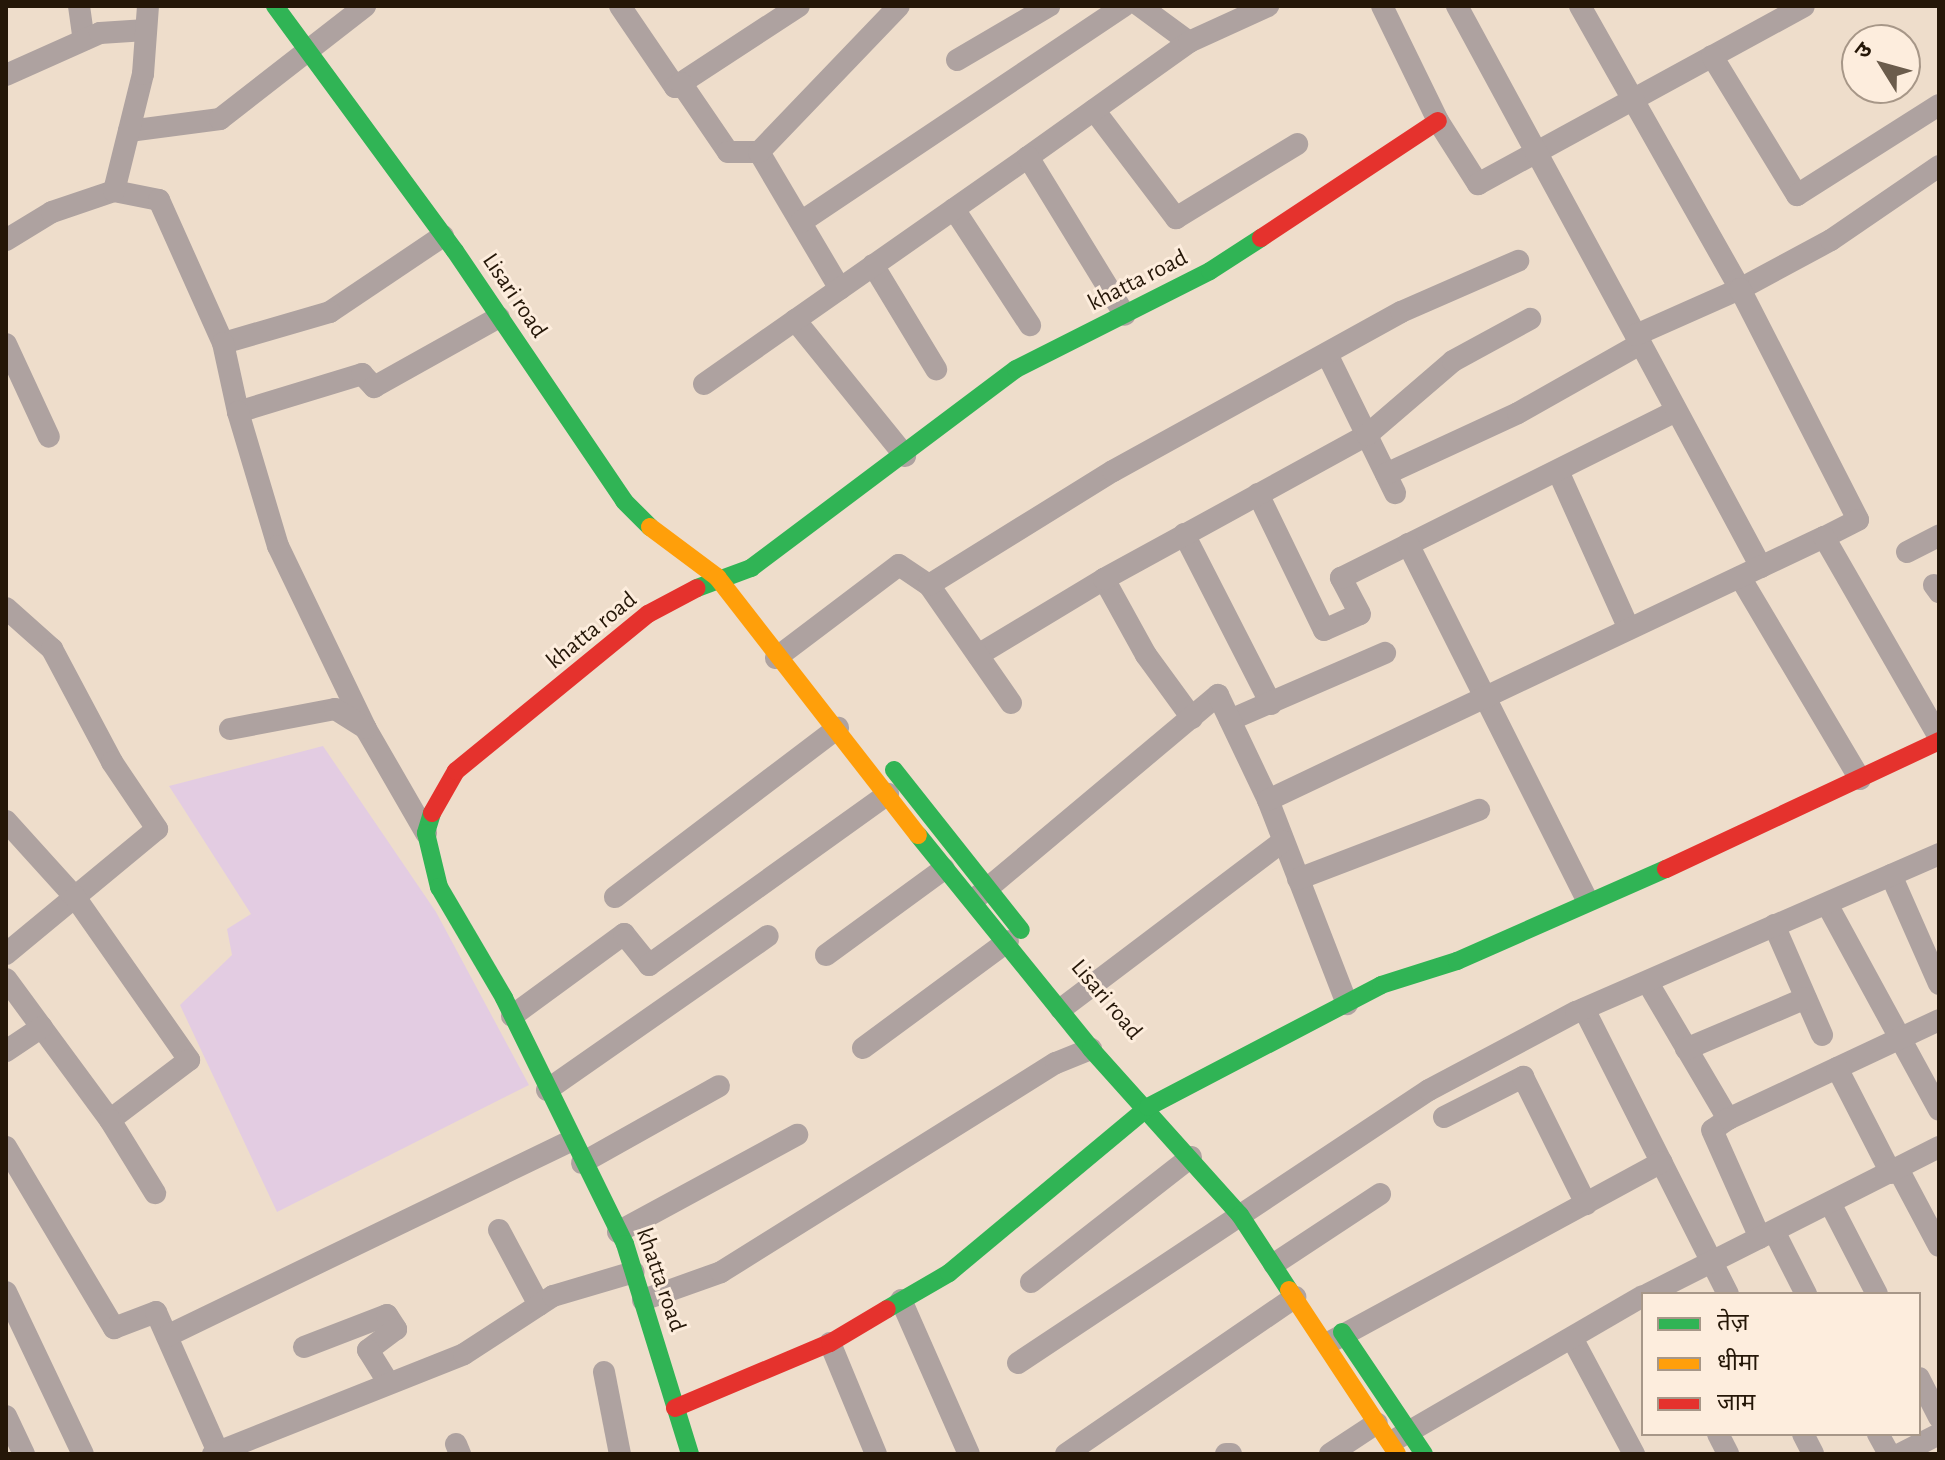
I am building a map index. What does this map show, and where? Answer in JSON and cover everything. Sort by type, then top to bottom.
[{"type":"street","points":[[79,6],[84,40]]},
{"type":"street","points":[[114,191],[129,131],[148,6]]},
{"type":"street","name":"Lisari road","points":[[275,6],[443,236],[624,501],[663,541],[717,577],[784,652],[1067,1005],[1091,1049],[1155,1104],[1191,1157],[1248,1210]]},
{"type":"street","points":[[129,131],[220,119],[365,6]]},
{"type":"street","points":[[620,6],[675,87],[799,6]]},
{"type":"street","points":[[681,83],[728,152],[759,152],[899,6]]},
{"type":"street","points":[[957,60],[1049,6]]},
{"type":"street","points":[[801,222],[1124,6]]},
{"type":"street","points":[[1140,6],[1189,42]]},
{"type":"street","points":[[704,384],[1189,42],[1268,6]]},
{"type":"street","points":[[1382,6],[1438,121],[1478,184],[1804,6]]},
{"type":"street","points":[[1457,6],[1539,151],[1761,567]]},
{"type":"street","points":[[1268,800],[1858,520],[1740,289],[1580,6]]},
{"type":"street","points":[[6,75],[84,40],[146,30]]},
{"type":"street","points":[[1712,56],[1797,195],[1939,105]]},
{"type":"street","points":[[1094,110],[1176,218],[1297,144]]},
{"type":"street","name":"khatta road","points":[[690,1454],[634,1272],[618,1232],[512,1016],[439,887],[426,833],[436,797],[456,771],[648,614],[717,577],[751,568],[905,456],[1016,369],[1210,271],[1438,121]]},
{"type":"street","points":[[759,152],[840,289]]},
{"type":"street","points":[[1028,157],[1125,315]]},
{"type":"street","points":[[1327,354],[1390,483],[1518,413],[1638,340],[1831,240],[1939,166]]},
{"type":"street","points":[[6,240],[52,212],[114,191],[159,200],[223,343],[238,412],[278,546],[366,729],[426,833]]},
{"type":"street","points":[[954,209],[1030,325]]},
{"type":"street","points":[[223,343],[330,312],[443,236]]},
{"type":"street","points":[[929,585],[1113,471],[1401,312],[1518,261]]},
{"type":"street","points":[[873,265],[936,369]]},
{"type":"street","points":[[238,412],[362,374],[374,387],[499,317]]},
{"type":"street","points":[[978,655],[1104,579],[1367,435],[1453,361],[1530,319]]},
{"type":"street","points":[[795,320],[905,456]]},
{"type":"street","points":[[6,344],[49,437]]},
{"type":"street","points":[[1258,494],[1324,630],[1360,614],[1341,578],[1676,411]]},
{"type":"street","points":[[1558,471],[1629,629]]},
{"type":"street","points":[[1184,534],[1271,704]]},
{"type":"street","points":[[1907,552],[1939,536]]},
{"type":"street","points":[[675,1408],[830,1343],[949,1273],[1155,1104],[1347,1004],[1756,830],[1784,811],[1860,779],[1939,739],[1824,537]]},
{"type":"street","points":[[1408,544],[1587,900]]},
{"type":"street","points":[[784,652],[899,565],[929,585],[1011,703]]},
{"type":"street","points":[[1740,577],[1860,779]]},
{"type":"street","points":[[1104,579],[1146,655],[1192,718]]},
{"type":"street","points":[[6,608],[52,649],[112,762],[157,829],[6,954]]},
{"type":"street","name":"Lisari road","points":[[784,652],[944,869],[981,894],[1008,941],[1248,1210],[1335,1339],[1393,1448]]},
{"type":"street","points":[[1230,720],[1385,653]]},
{"type":"street","points":[[981,894],[1218,695],[1268,800],[1347,1004]]},
{"type":"street","points":[[230,729],[335,709],[366,729]]},
{"type":"street","points":[[615,897],[838,728]]},
{"type":"street","points":[[512,1016],[624,934],[649,965],[888,794]]},
{"type":"street","points":[[1298,879],[1479,810]]},
{"type":"street","points":[[6,821],[75,897],[189,1060],[110,1120]]},
{"type":"street","points":[[1067,1005],[1283,841]]},
{"type":"street","points":[[1018,1363],[1429,1090],[1584,1009],[1774,925],[1828,906],[1939,854]]},
{"type":"street","points":[[826,955],[944,869]]},
{"type":"street","points":[[1891,875],[1939,984]]},
{"type":"street","points":[[1828,906],[1939,1110]]},
{"type":"street","points":[[1774,925],[1822,1035]]},
{"type":"street","points":[[547,1090],[768,936]]},
{"type":"street","points":[[863,1048],[1008,941]]},
{"type":"street","points":[[6,979],[110,1120],[155,1193]]},
{"type":"street","points":[[1648,983],[1728,1119]]},
{"type":"street","points":[[1686,1049],[1806,998]]},
{"type":"street","points":[[1584,1009],[1727,1292]]},
{"type":"street","points":[[1805,1292],[1767,1234],[1712,1130],[1728,1119],[1939,1020]]},
{"type":"street","points":[[6,1051],[42,1027]]},
{"type":"street","points":[[643,1300],[721,1272],[1056,1063],[1091,1049]]},
{"type":"street","points":[[1837,1068],[1939,1246]]},
{"type":"street","points":[[1444,1117],[1523,1077],[1586,1204]]},
{"type":"street","points":[[582,1163],[719,1086]]},
{"type":"street","points":[[618,1232],[797,1135]]},
{"type":"street","points":[[167,1336],[571,1141]]},
{"type":"street","points":[[6,1147],[114,1328],[156,1312],[216,1453],[464,1354],[539,1305],[634,1272]]},
{"type":"street","points":[[1651,1292],[1939,1147]]},
{"type":"street","points":[[1031,1282],[1191,1157]]},
{"type":"street","points":[[1335,1339],[1661,1162]]},
{"type":"street","points":[[1282,1259],[1380,1194]]},
{"type":"street","points":[[1830,1203],[1876,1292]]},
{"type":"street","points":[[499,1230],[539,1305]]},
{"type":"street","name":"Lisari road","points":[[1282,1259],[1295,1297],[1335,1339],[1411,1432],[1424,1454]]},
{"type":"street","points":[[6,1292],[83,1454]]},
{"type":"street","points":[[1066,1454],[1295,1297]]},
{"type":"street","points":[[1393,1448],[1411,1432],[1641,1297]]},
{"type":"street","points":[[901,1300],[969,1454]]},
{"type":"street","points":[[304,1347],[387,1315],[396,1329],[368,1350],[388,1382]]},
{"type":"street","points":[[1572,1338],[1634,1454]]},
{"type":"street","points":[[830,1343],[874,1454]]},
{"type":"street","points":[[604,1372],[620,1454]]},
{"type":"street","points":[[1921,1382],[1939,1417]]},
{"type":"street","points":[[6,1416],[24,1454]]},
{"type":"street","points":[[1330,1454],[1377,1423]]},
{"type":"street","points":[[1900,1454],[1939,1434]]},
{"type":"street","points":[[1719,1436],[1728,1454]]},
{"type":"street","points":[[1804,1436],[1813,1454]]},
{"type":"street","points":[[1879,1436],[1889,1454]]},
{"type":"shaded area","points":[[323,746],[436,912],[529,1085],[277,1212],[180,1005],[232,955],[227,929],[251,914],[169,786]]},
{"type":"traffic: fast","points":[[275,6],[455,251],[624,501],[650,527]]},
{"type":"traffic: fast","points":[[697,588],[751,568],[1016,369],[1210,271],[1261,238]]},
{"type":"traffic: fast","points":[[894,770],[1021,930]]},
{"type":"traffic: fast","points":[[432,813],[426,833],[439,887],[504,998],[625,1244],[690,1454]]},
{"type":"traffic: fast","points":[[918,835],[1091,1049],[1240,1215],[1289,1290]]},
{"type":"traffic: fast","points":[[887,1309],[949,1273],[1148,1107],[1381,985],[1457,961],[1666,869]]},
{"type":"traffic: fast","points":[[1342,1332],[1424,1454]]},
{"type":"traffic: slow","points":[[650,527],[717,577],[918,835]]},
{"type":"traffic: slow","points":[[1289,1290],[1397,1454]]},
{"type":"traffic: jam","points":[[1261,238],[1438,121]]},
{"type":"traffic: jam","points":[[432,813],[456,771],[648,614],[697,588]]},
{"type":"traffic: jam","points":[[1666,869],[1939,741]]},
{"type":"traffic: jam","points":[[675,1408],[830,1343],[887,1309]]}]
